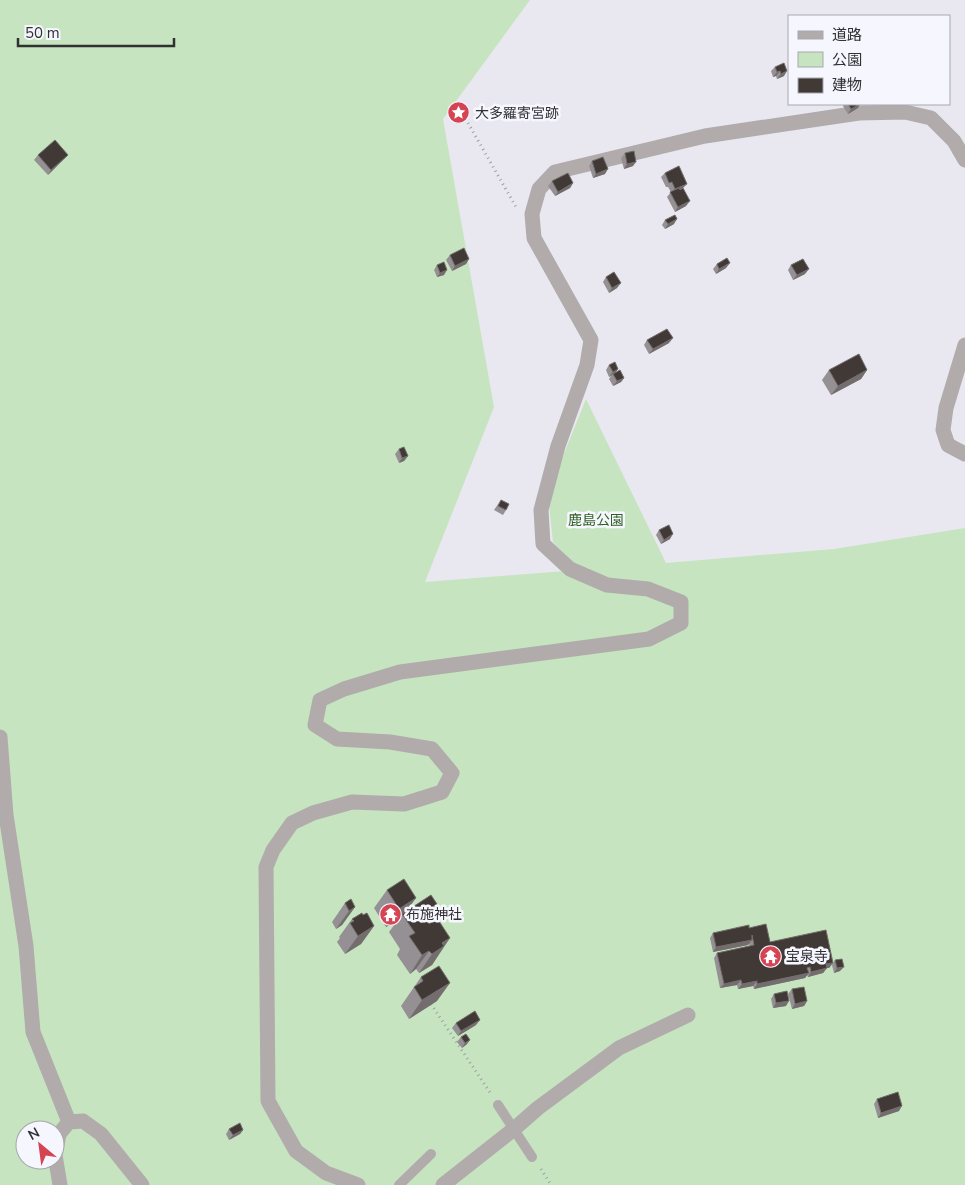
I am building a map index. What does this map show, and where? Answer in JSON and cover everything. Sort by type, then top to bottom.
[{"type":"street","points":[[358,1185],[326,1173],[296,1151],[268,1100],[266,868],[273,850],[292,822],[313,813],[352,802],[404,804],[442,792],[452,773],[432,749],[390,742],[338,739],[315,725],[320,700],[344,689],[400,672],[649,639],[681,624],[682,602],[648,589],[607,585],[570,570],[543,544],[541,510],[558,446],[587,365],[591,340],[534,238],[532,214],[539,189],[555,172],[705,136],[859,113],[905,112],[931,118],[954,141],[965,160]]},
{"type":"street","points":[[965,345],[946,408],[943,430],[948,445],[965,454]]},
{"type":"street","points":[[0,737],[6,816],[26,946],[33,1032],[69,1122]]},
{"type":"street","points":[[443,1185],[538,1108],[619,1048],[688,1015]]},
{"type":"street","points":[[60,1185],[55,1155],[59,1134],[69,1122],[83,1121],[101,1134],[142,1185]]},
{"type":"lane","points":[[498,1104],[532,1157]]},
{"type":"lane","points":[[399,1185],[431,1154]]},
{"type":"path","points":[[468,123],[534,238]]},
{"type":"path","points":[[431,1004],[498,1104]]},
{"type":"green space","name":"鹿島公園","points":[[0,0],[530,0],[443,119],[494,407],[425,582],[590,569],[576,566],[553,542],[549,504],[563,456],[586,399],[666,563],[834,549],[965,528],[965,1185],[0,1185]]},
{"type":"building","points":[[784,63],[787,71],[781,74],[780,71],[777,72],[775,67]]},
{"type":"building","points":[[849,105],[858,105],[851,109]]},
{"type":"building","points":[[55,140],[68,155],[51,170],[38,155]]},
{"type":"building","points":[[634,151],[636,162],[627,164],[625,153]]},
{"type":"building","points":[[603,157],[608,169],[596,174],[592,161]]},
{"type":"building","points":[[679,166],[687,184],[675,189],[672,182],[669,183],[665,173]]},
{"type":"building","points":[[568,173],[573,183],[558,192],[552,181]]},
{"type":"building","points":[[679,188],[680,190],[683,188],[690,201],[678,207],[670,192]]},
{"type":"building","points":[[675,215],[677,219],[668,224],[665,220]]},
{"type":"building","points":[[464,248],[469,259],[455,266],[450,255]]},
{"type":"building","points":[[727,258],[730,263],[719,269],[717,264]]},
{"type":"building","points":[[803,259],[809,269],[797,275],[791,265]]},
{"type":"building","points":[[444,262],[447,270],[440,273],[437,265]]},
{"type":"building","points":[[614,272],[621,283],[612,288],[606,277]]},
{"type":"building","points":[[667,329],[673,338],[653,349],[647,340]]},
{"type":"building","points":[[859,354],[867,370],[838,386],[829,370]]},
{"type":"building","points":[[615,362],[618,369],[613,372],[609,365]]},
{"type":"building","points":[[620,370],[624,378],[617,381],[613,374]]},
{"type":"building","points":[[404,447],[408,456],[402,458],[399,449]]},
{"type":"building","points":[[501,500],[509,504],[506,510],[498,506]]},
{"type":"building","points":[[669,525],[673,534],[664,540],[659,530]]},
{"type":"building","points":[[404,879],[416,898],[399,909],[387,890]]},
{"type":"building","points":[[431,895],[437,904],[426,911],[431,918],[427,920],[429,924],[437,918],[450,938],[442,943],[444,946],[432,954],[429,951],[422,955],[409,936],[415,933],[402,914]]},
{"type":"building","points":[[351,899],[355,907],[349,911],[345,903]]},
{"type":"building","points":[[362,913],[363,915],[367,913],[374,926],[358,936],[350,923],[354,921],[352,919]]},
{"type":"building","points":[[766,924],[770,942],[826,930],[833,963],[826,964],[827,968],[811,972],[810,967],[807,968],[809,973],[757,984],[757,981],[742,984],[741,980],[724,984],[717,953],[754,945],[752,935],[752,940],[716,947],[713,933],[749,925],[749,928]]},
{"type":"building","points":[[842,959],[844,967],[837,968],[835,960]]},
{"type":"building","points":[[439,966],[450,983],[422,1000],[414,987],[423,981],[421,977]]},
{"type":"building","points":[[804,987],[807,1001],[795,1004],[792,989]]},
{"type":"building","points":[[787,991],[789,1001],[776,1003],[774,994]]},
{"type":"building","points":[[475,1011],[480,1020],[461,1031],[456,1023]]},
{"type":"building","points":[[466,1034],[470,1040],[465,1043],[461,1037]]},
{"type":"building","points":[[898,1092],[902,1106],[881,1113],[877,1099]]},
{"type":"building","points":[[240,1123],[243,1130],[233,1135],[229,1129]]},
{"type":"place","name":"大多羅寄宮跡","points":[[459,113]]},
{"type":"place","name":"布施神社","points":[[390,914]]},
{"type":"place","name":"宝泉寺","points":[[770,956]]}]
